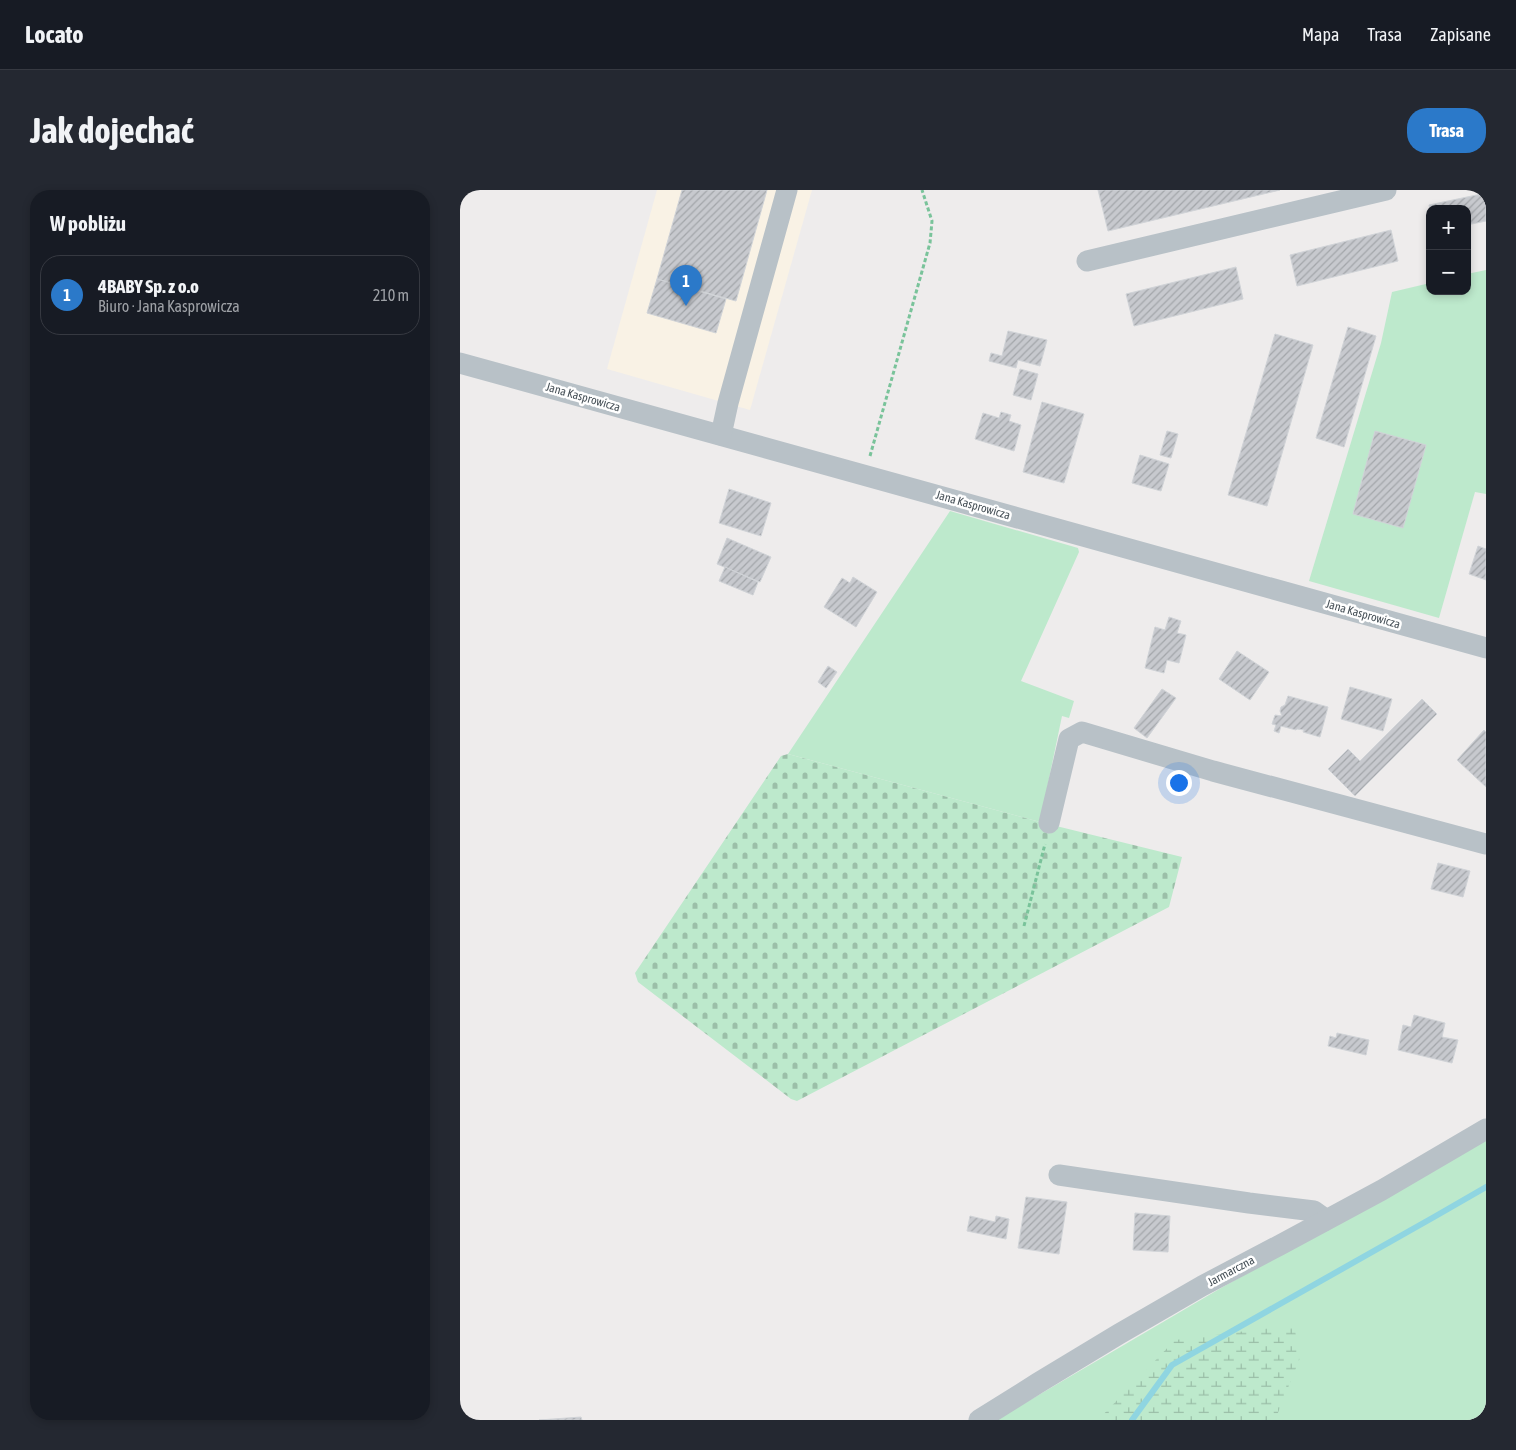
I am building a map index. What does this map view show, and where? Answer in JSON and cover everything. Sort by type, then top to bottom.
[{"type":"street","points":[[721,436],[728,403],[787,190]]},
{"type":"street","points":[[1087,262],[1386,190]]},
{"type":"street","name":"Jana Kasprowicza","points":[[460,363],[1486,648]]},
{"type":"street","points":[[1049,823],[1069,739],[1082,732],[1213,771],[1486,844]]},
{"type":"street","name":"Jarmarczna","points":[[979,1420],[1136,1324],[1202,1286],[1382,1190],[1486,1128]]},
{"type":"street","points":[[1058,1175],[1314,1211],[1321,1216],[1324,1222]]},
{"type":"path","points":[[864,476],[930,243],[932,221],[922,190]]},
{"type":"path","points":[[1024,926],[1049,823]]},
{"type":"shaded area","points":[[657,190],[812,190],[750,410],[607,369]]},
{"type":"green space","points":[[1486,270],[1486,494],[1475,492],[1439,618],[1309,581],[1381,343],[1392,292],[1426,284],[1426,295],[1471,295],[1471,273]]},
{"type":"green space","points":[[950,511],[1078,548],[1079,552],[1021,681],[1074,701],[1069,718],[1062,716],[1040,822],[788,754]]},
{"type":"green space","points":[[788,754],[1040,822],[1182,857],[1169,907],[797,1101],[791,1099],[638,982],[635,973],[781,756]]},
{"type":"green space","points":[[1486,1140],[1486,1420],[996,1420],[1221,1288]]},
{"type":"green space","points":[[1294,1325],[1300,1358],[1275,1420],[1098,1420],[1175,1340]]},
{"type":"building","points":[[682,190],[767,190],[736,301],[657,279]]},
{"type":"building","points":[[1098,190],[1280,190],[1108,231]]},
{"type":"building","points":[[1486,193],[1486,221],[1471,224],[1471,205],[1429,205]]},
{"type":"building","points":[[1391,230],[1398,261],[1297,286],[1290,255]]},
{"type":"building","points":[[1236,267],[1243,299],[1134,326],[1126,294]]},
{"type":"building","points":[[657,279],[726,299],[716,333],[647,313]]},
{"type":"building","points":[[1348,327],[1376,336],[1344,447],[1316,438]]},
{"type":"building","points":[[1008,331],[1047,340],[1040,366],[1018,360],[1016,368],[989,361],[991,353],[1002,356]]},
{"type":"building","points":[[1275,334],[1313,345],[1267,506],[1228,495]]},
{"type":"building","points":[[1020,369],[1038,374],[1031,400],[1013,395]]},
{"type":"building","points":[[1042,402],[1084,414],[1064,483],[1023,472]]},
{"type":"building","points":[[1001,412],[1011,415],[1009,421],[1021,425],[1014,451],[975,439],[983,413],[999,418]]},
{"type":"building","points":[[1167,431],[1178,434],[1171,458],[1160,455]]},
{"type":"building","points":[[1375,431],[1426,445],[1403,528],[1353,514]]},
{"type":"building","points":[[1140,455],[1169,464],[1161,491],[1132,483]]},
{"type":"building","points":[[729,489],[771,503],[761,536],[719,523]]},
{"type":"building","points":[[727,538],[771,557],[760,582],[717,564]]},
{"type":"building","points":[[1478,546],[1486,549],[1486,580],[1469,574]]},
{"type":"building","points":[[725,567],[758,582],[753,595],[719,581]]},
{"type":"building","points":[[853,577],[877,592],[856,627],[824,607],[842,578],[850,583]]},
{"type":"building","points":[[1169,617],[1181,621],[1177,633],[1186,635],[1179,663],[1167,660],[1164,673],[1145,668],[1155,627],[1165,630]]},
{"type":"building","points":[[1237,651],[1269,672],[1250,700],[1219,679]]},
{"type":"building","points":[[828,666],[837,672],[826,688],[818,682]]},
{"type":"building","points":[[1350,687],[1392,699],[1383,731],[1341,719]]},
{"type":"building","points":[[1162,689],[1176,698],[1147,738],[1134,728]]},
{"type":"building","points":[[1288,696],[1328,707],[1320,737],[1303,732],[1304,730],[1281,726],[1279,733],[1274,731],[1276,725],[1272,724],[1275,715],[1282,716],[1281,707],[1285,705]]},
{"type":"building","points":[[1422,699],[1437,714],[1355,796],[1328,769],[1348,749],[1360,761]]},
{"type":"building","points":[[1484,730],[1486,732],[1486,787],[1457,760]]},
{"type":"building","points":[[1438,863],[1470,871],[1463,897],[1431,889]]},
{"type":"building","points":[[1414,1015],[1445,1023],[1442,1037],[1458,1040],[1452,1063],[1398,1050],[1403,1025],[1411,1027]]},
{"type":"building","points":[[1337,1033],[1369,1040],[1366,1055],[1328,1046],[1330,1036],[1336,1038]]},
{"type":"building","points":[[1026,1197],[1067,1202],[1059,1254],[1018,1248]]},
{"type":"building","points":[[1135,1213],[1170,1216],[1168,1252],[1133,1250]]},
{"type":"building","points":[[970,1216],[995,1222],[996,1216],[1009,1219],[1006,1239],[967,1231]]},
{"type":"building","points":[[581,1417],[582,1420],[539,1420]]},
{"type":"waterway","points":[[1132,1420],[1172,1365],[1486,1187]]},
{"type":"place","name":"4BABY Sp. z o.o","points":[[686,306]]}]
